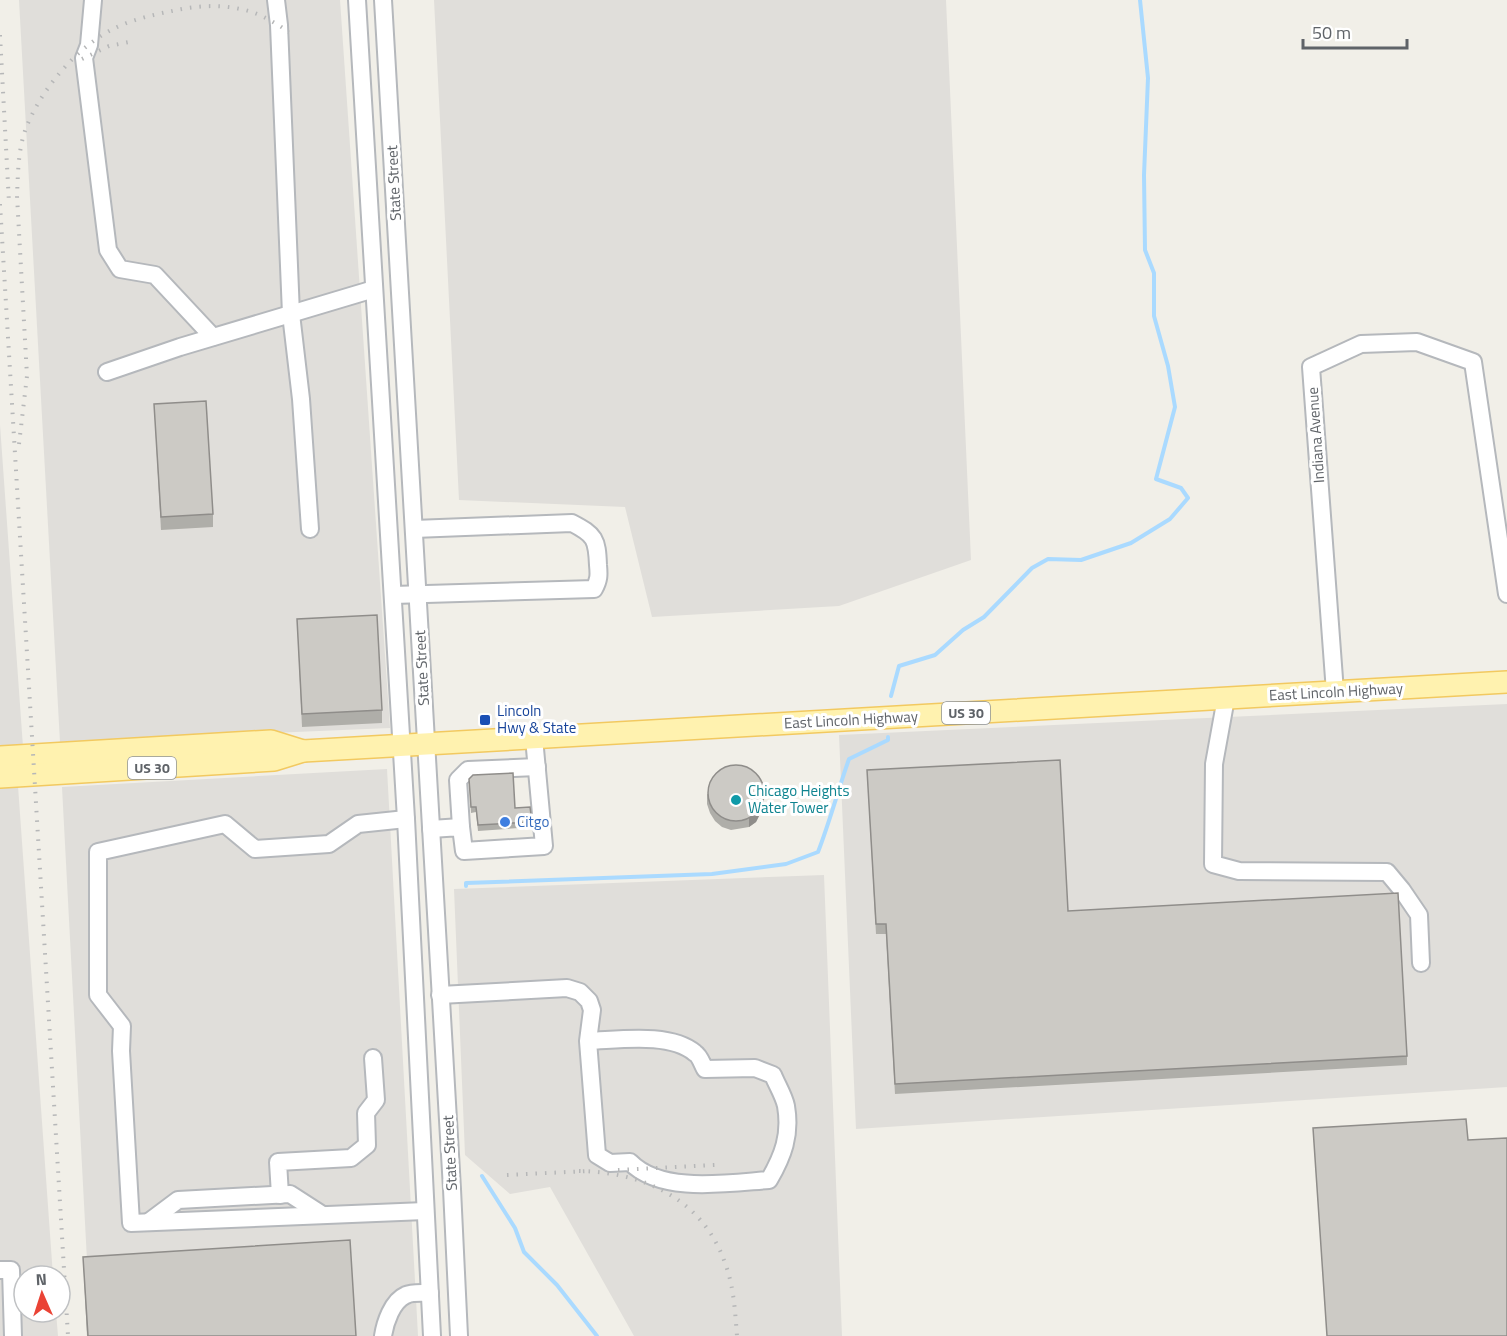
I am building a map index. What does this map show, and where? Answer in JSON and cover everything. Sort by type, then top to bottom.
[{"type":"main road","name":"East Lincoln Highway","points":[[0,777],[274,760],[303,751],[1507,682]]},
{"type":"main road","name":"East Lincoln Highway","points":[[0,758],[271,741],[303,751]]},
{"type":"street","points":[[93,0],[90,45],[84,58],[108,250],[120,269],[155,275],[213,337]]},
{"type":"street","points":[[276,0],[279,25],[291,314],[310,529]]},
{"type":"street","name":"State Street","points":[[357,0],[406,819],[432,1336]]},
{"type":"street","name":"State Street","points":[[383,0],[459,1336]]},
{"type":"street","points":[[107,372],[213,337],[374,289]]},
{"type":"street","name":"Indiana Avenue","points":[[1335,692],[1311,367],[1360,344],[1383,343],[1417,342],[1473,362],[1507,594]]},
{"type":"street","points":[[393,595],[594,589],[599,580],[597,545],[587,531],[572,523],[414,529]]},
{"type":"street","points":[[1226,698],[1214,764],[1213,864],[1239,871],[1387,872],[1419,915],[1421,963]]},
{"type":"street","points":[[534,738],[537,767],[544,846],[464,851],[458,780],[468,770],[537,767]]},
{"type":"street","points":[[465,742],[468,770]]},
{"type":"street","points":[[406,819],[358,824],[329,844],[255,849],[225,824],[98,852],[98,995],[122,1026],[131,1223],[425,1211]]},
{"type":"street","points":[[430,829],[461,827]]},
{"type":"street","points":[[440,995],[567,988],[580,992],[589,1001],[592,1010],[588,1041],[597,1155],[610,1163],[630,1162],[648,1176],[666,1181],[728,1183],[769,1180],[783,1156],[786,1137],[786,1106],[774,1075],[755,1068],[705,1069],[696,1054],[683,1047],[656,1039],[588,1041]]},
{"type":"street","points":[[280,1195],[278,1162],[351,1158],[367,1145],[366,1113],[376,1100],[373,1058]]},
{"type":"street","points":[[150,1221],[178,1200],[290,1194],[321,1214]]},
{"type":"street","points":[[0,1270],[10,1270],[13,1336]]},
{"type":"street","points":[[383,1336],[384,1326],[394,1305],[399,1300],[405,1295],[430,1293]]},
{"type":"shaded area","points":[[19,0],[340,0],[390,728],[60,742]]},
{"type":"shaded area","points":[[434,0],[946,0],[971,560],[839,606],[652,617],[625,507],[459,500]]},
{"type":"shaded area","points":[[0,425],[23,747],[0,748]]},
{"type":"shaded area","points":[[1507,704],[1507,1087],[856,1129],[839,735]]},
{"type":"shaded area","points":[[387,769],[418,1336],[91,1336],[62,787]]},
{"type":"shaded area","points":[[18,786],[52,1264],[12,1264],[12,1324],[57,1324],[58,1336],[0,1336],[0,787]]},
{"type":"shaded area","points":[[824,875],[842,1336],[634,1336],[550,1187],[510,1194],[465,1155],[454,889]]},
{"type":"building","points":[[206,401],[213,514],[161,517],[154,404]]},
{"type":"building","points":[[377,615],[382,710],[302,714],[297,619]]},
{"type":"building","points":[[1060,760],[1068,911],[1398,893],[1407,1056],[895,1084],[886,924],[876,924],[867,770]]},
{"type":"building","name":"Chicago Heights Water Tower","points":[[736,765],[747,767],[756,773],[762,782],[764,793],[762,804],[756,813],[747,819],[736,821],[725,819],[716,813],[710,804],[708,793],[710,782],[716,773],[725,767]]},
{"type":"building","name":"Citgo","points":[[513,773],[515,808],[530,807],[532,822],[478,825],[476,807],[471,807],[469,779],[473,775]]},
{"type":"building","points":[[1466,1119],[1468,1140],[1507,1138],[1507,1336],[1327,1336],[1313,1128]]},
{"type":"building","points":[[350,1240],[356,1336],[88,1336],[83,1257]]},
{"type":"waterway","points":[[891,696],[899,666],[935,655],[963,630],[984,617],[1032,568],[1048,559],[1081,560],[1131,543],[1170,519],[1188,498],[1181,488],[1156,479],[1175,407],[1168,366],[1154,316],[1154,273],[1145,250],[1144,175],[1148,78],[1140,0]]},
{"type":"waterway","points":[[466,886],[466,883],[712,874],[786,864],[818,852],[849,759],[888,740],[888,737]]},
{"type":"waterway","points":[[482,1176],[515,1228],[524,1252],[557,1285],[597,1336]]},
{"type":"railway","points":[[19,444],[27,376],[17,196],[18,170],[26,128],[50,85],[72,59],[111,30],[126,23],[180,9],[215,6],[247,10],[272,21],[289,32]]},
{"type":"railway","points":[[0,35],[9,203]]},
{"type":"railway","points":[[82,59],[109,46],[129,42]]},
{"type":"railway","points":[[0,204],[68,1336]]},
{"type":"railway","points":[[618,1170],[715,1165]]},
{"type":"railway","points":[[579,1171],[626,1177],[648,1184],[668,1193],[702,1222],[715,1241],[728,1272],[734,1299],[737,1336]]},
{"type":"railway","points":[[507,1175],[588,1171]]},
{"type":"place","name":"Lincoln Hwy & State","points":[[485,720]]},
{"type":"place","name":"Chicago Heights Water Tower","points":[[736,800]]},
{"type":"place","name":"Citgo","points":[[505,822]]}]
